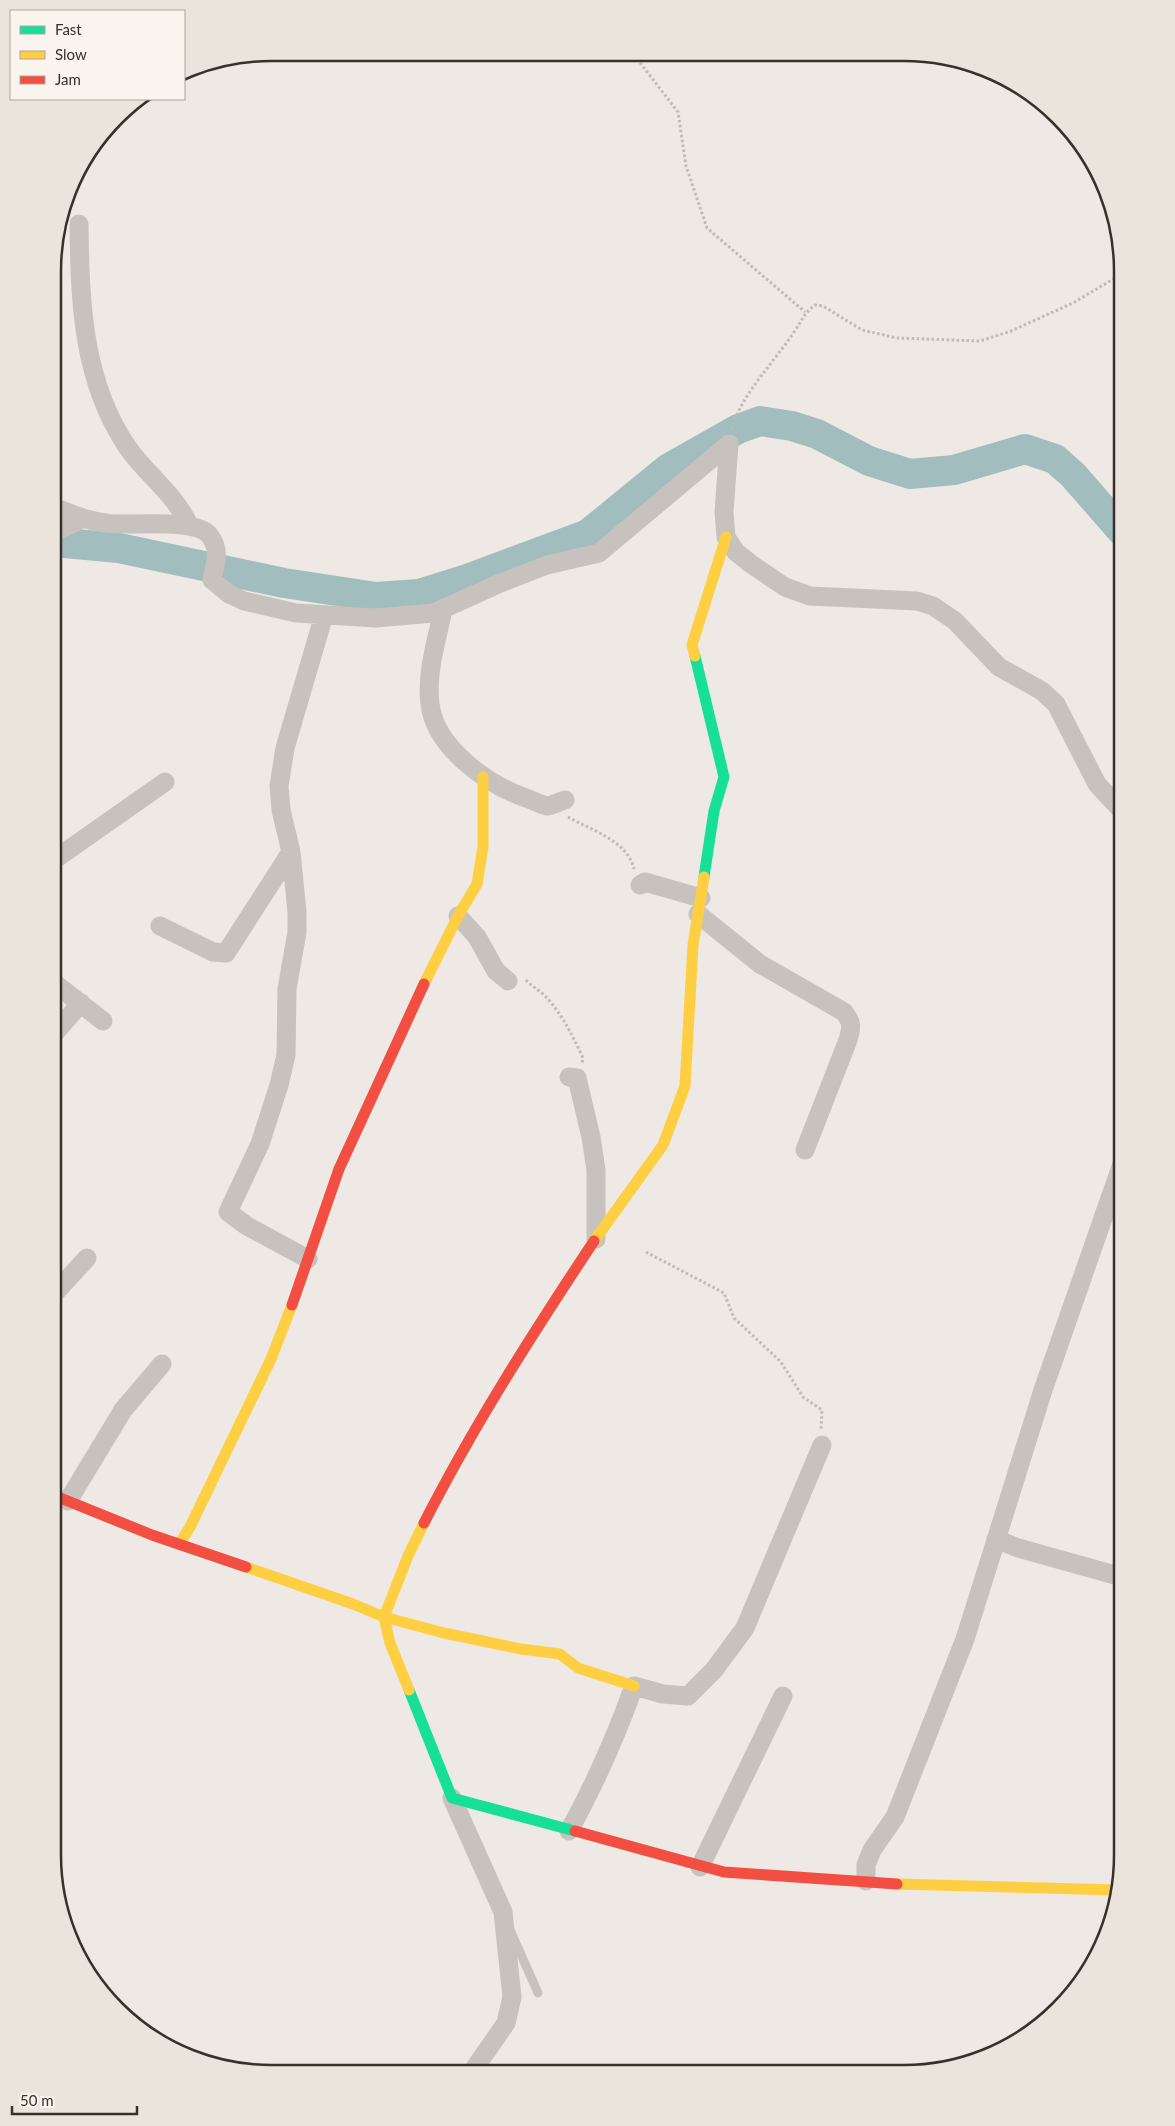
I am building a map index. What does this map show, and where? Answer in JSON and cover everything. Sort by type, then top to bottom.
[{"type":"street","points":[[79,224],[80,303],[87,350],[96,379],[118,432],[129,450],[171,496],[183,512],[189,525]]},
{"type":"street","points":[[61,510],[83,518],[114,524],[189,525],[209,534],[218,549],[212,580],[229,594],[244,601],[296,613],[376,618],[426,615],[443,610],[498,584],[547,565],[599,553],[728,444],[724,512],[726,536],[692,645],[724,777],[714,811],[692,945],[685,1086],[663,1145],[620,1208],[596,1239],[523,1348],[454,1464],[408,1556],[384,1617],[390,1643],[452,1798],[503,1912],[512,1997],[506,2023],[477,2065]]},
{"type":"street","points":[[61,529],[83,518]]},
{"type":"street","points":[[726,536],[736,552],[785,587],[810,596],[917,601],[933,606],[955,621],[999,667],[1042,691],[1056,704],[1097,784],[1114,802]]},
{"type":"street","points":[[443,610],[429,682],[432,714],[442,738],[483,777],[510,793],[556,803]]},
{"type":"street","points":[[308,1259],[247,1226],[228,1212],[260,1144],[279,1085],[286,1055],[287,989],[297,932],[296,886],[291,852],[281,810],[279,786],[285,748],[324,615]]},
{"type":"street","points":[[179,1544],[190,1527],[271,1360],[339,1169],[354,1135],[414,1004],[458,916],[477,884],[483,847],[483,777]]},
{"type":"street","points":[[61,855],[165,782]]},
{"type":"street","points":[[160,926],[212,952],[226,953],[291,852]]},
{"type":"street","points":[[643,884],[699,906],[765,967],[844,1012],[850,1020],[852,1028],[848,1040],[804,1150]]},
{"type":"street","points":[[458,916],[477,937],[496,971],[516,980]]},
{"type":"street","points":[[61,988],[103,1021]]},
{"type":"street","points":[[61,1026],[80,1003]]},
{"type":"street","points":[[573,1078],[591,1137],[596,1170],[596,1239]]},
{"type":"street","points":[[866,1881],[866,1865],[872,1850],[896,1817],[965,1639],[1043,1390],[1114,1187]]},
{"type":"street","points":[[61,1286],[87,1258]]},
{"type":"street","points":[[61,1497],[123,1410],[162,1364]]},
{"type":"street","points":[[61,1498],[179,1544],[353,1604],[384,1617],[444,1633],[521,1649],[560,1654],[578,1668],[663,1694],[688,1696],[714,1670],[745,1628],[822,1445]]},
{"type":"street","points":[[996,1539],[1018,1548],[1114,1575]]},
{"type":"street","points":[[569,1831],[590,1792],[634,1686]]},
{"type":"street","points":[[700,1867],[783,1696]]},
{"type":"street","points":[[452,1798],[724,1872],[866,1881],[1111,1890]]},
{"type":"lane","points":[[503,1912],[538,1993]]},
{"type":"path","points":[[639,61],[678,112],[686,166],[707,228],[805,312]]},
{"type":"path","points":[[731,428],[743,400],[794,332],[805,312],[815,305],[823,306],[862,330],[897,338],[980,341],[1012,331],[1073,303],[1114,279]]},
{"type":"path","points":[[556,803],[621,847],[630,856],[634,872],[643,884]]},
{"type":"path","points":[[516,980],[543,993],[566,1023],[583,1058],[573,1078]]},
{"type":"path","points":[[646,1252],[724,1293],[734,1318],[781,1362],[803,1397],[822,1410],[822,1445]]},
{"type":"waterway","points":[[61,543],[119,548],[284,583],[376,597],[419,594],[467,579],[588,534],[669,468],[738,429],[760,421],[792,426],[817,434],[869,461],[910,474],[954,470],[1025,449],[1055,459],[1073,475],[1114,522]]},
{"type":"traffic: fast","points":[[695,656],[724,777],[714,811],[704,877]]},
{"type":"traffic: fast","points":[[409,1690],[452,1798],[575,1831]]},
{"type":"traffic: slow","points":[[695,656],[692,645],[726,537]]},
{"type":"traffic: slow","points":[[424,984],[458,916],[477,884],[483,847],[483,777]]},
{"type":"traffic: slow","points":[[594,1241],[663,1145],[685,1086],[693,945],[704,877]]},
{"type":"traffic: slow","points":[[179,1544],[190,1527],[271,1359],[292,1305]]},
{"type":"traffic: slow","points":[[424,1523],[408,1556],[384,1617],[444,1633],[521,1649],[560,1654],[578,1668],[634,1686]]},
{"type":"traffic: slow","points":[[246,1567],[353,1604],[384,1617],[390,1643],[409,1690]]},
{"type":"traffic: slow","points":[[897,1884],[1111,1890]]},
{"type":"traffic: jam","points":[[292,1305],[339,1169],[424,984]]},
{"type":"traffic: jam","points":[[424,1523],[463,1451],[505,1380],[594,1241]]},
{"type":"traffic: jam","points":[[61,1498],[152,1535],[246,1567]]},
{"type":"traffic: jam","points":[[575,1831],[724,1872],[897,1884]]}]
